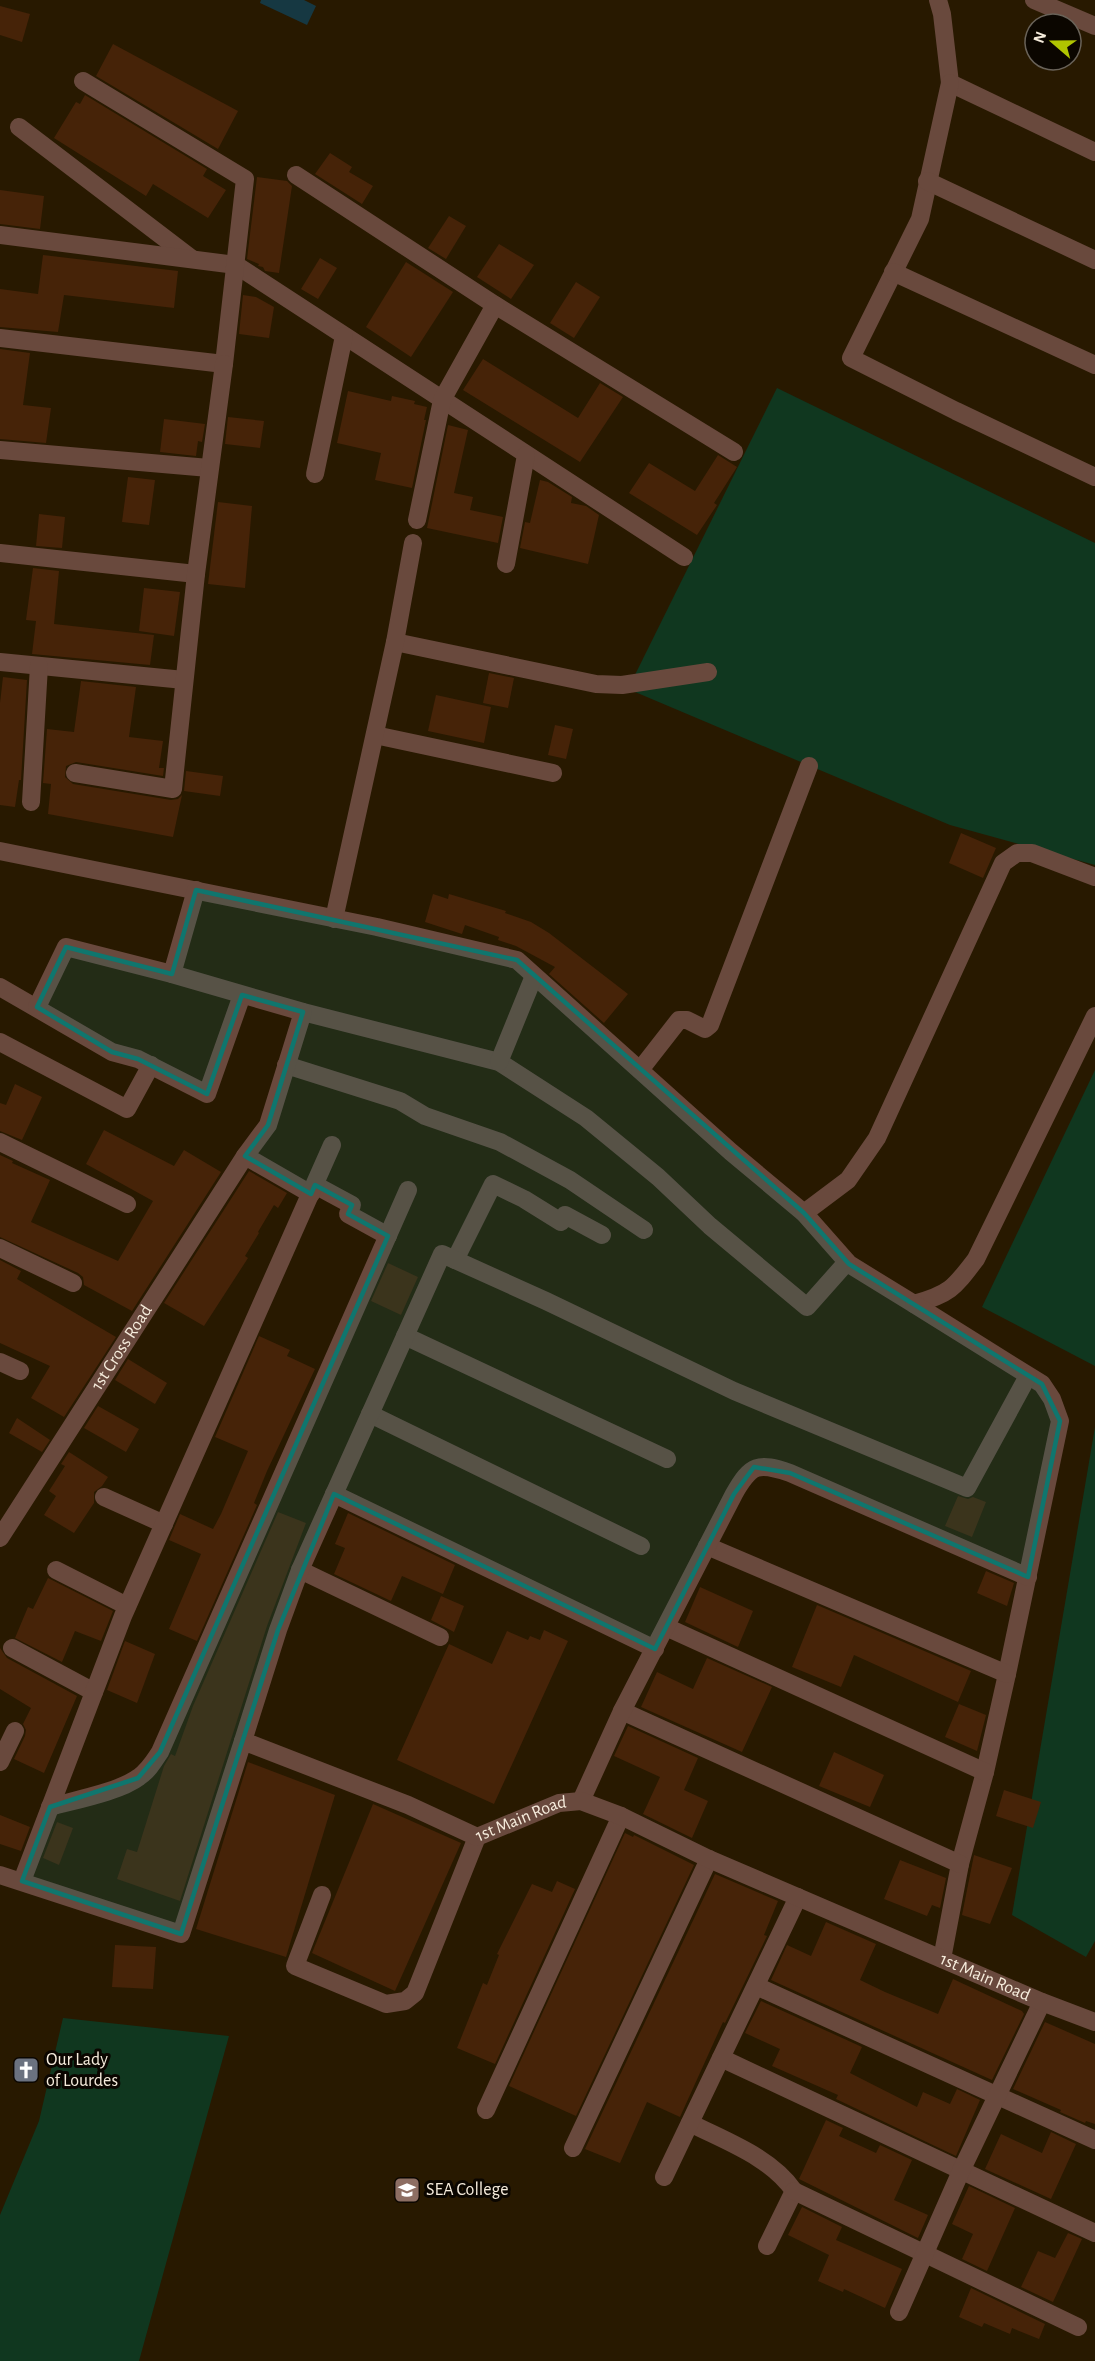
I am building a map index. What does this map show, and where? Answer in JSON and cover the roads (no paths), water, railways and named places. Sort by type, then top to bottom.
[{"type":"street","points":[[938,0],[942,14],[950,83],[920,219],[851,358],[1095,477]]},
{"type":"street","points":[[1034,0],[1095,26]]},
{"type":"street","points":[[75,773],[173,789],[196,574],[224,364],[245,179],[83,81]]},
{"type":"street","points":[[950,83],[1095,152]]},
{"type":"street","points":[[19,127],[194,260]]},
{"type":"street","points":[[296,175],[495,305],[734,452]]},
{"type":"street","points":[[927,181],[1095,260]]},
{"type":"street","points":[[0,235],[236,265],[684,557]]},
{"type":"street","points":[[893,272],[1095,365]]},
{"type":"street","points":[[417,520],[442,400],[495,305]]},
{"type":"street","points":[[315,474],[344,336]]},
{"type":"street","points":[[0,338],[224,364]]},
{"type":"street","points":[[0,450],[209,468]]},
{"type":"street","points":[[506,564],[526,455]]},
{"type":"street","points":[[334,919],[395,642],[413,543]]},
{"type":"street","points":[[0,553],[196,574]]},
{"type":"street","points":[[395,642],[596,684],[622,685],[708,672]]},
{"type":"street","points":[[0,662],[184,680]]},
{"type":"street","points":[[31,802],[39,666]]},
{"type":"street","points":[[375,735],[553,773]]},
{"type":"street","points":[[640,1070],[679,1020],[687,1020],[705,1029],[710,1025],[809,766]]},
{"type":"street","points":[[0,851],[334,919],[517,960],[731,1152],[804,1213],[847,1262],[1042,1384],[1052,1399],[1060,1421],[985,1772],[960,1864],[942,1959]]},
{"type":"street","points":[[804,1213],[848,1180],[877,1138],[1003,863],[1017,853],[1032,853],[1095,877]]},
{"type":"street","points":[[172,974],[196,890]]},
{"type":"street","points":[[37,1007],[66,947],[172,974],[303,1012],[500,1062],[586,1118],[658,1177],[710,1226],[807,1307],[847,1262]]},
{"type":"street","points":[[500,1062],[534,976]]},
{"type":"street","points":[[0,987],[112,1052],[152,1065],[207,1094],[242,995]]},
{"type":"street","name":"1st Cross Road","points":[[0,1538],[245,1156],[268,1125],[303,1012]]},
{"type":"street","points":[[914,1304],[940,1297],[955,1286],[976,1259],[1095,1016]]},
{"type":"street","points":[[0,1042],[127,1109],[152,1065]]},
{"type":"street","points":[[286,1065],[400,1101],[425,1116],[500,1142],[570,1180],[644,1230]]},
{"type":"street","points":[[0,1142],[127,1204]]},
{"type":"street","points":[[22,1881],[127,1606],[332,1145]]},
{"type":"street","points":[[245,1156],[313,1190],[352,1205],[348,1214],[388,1236]]},
{"type":"street","points":[[455,1260],[493,1184],[524,1198],[561,1222],[565,1215],[602,1235]]},
{"type":"street","points":[[50,1807],[121,1786],[138,1778],[150,1767],[160,1752],[408,1190]]},
{"type":"street","points":[[0,1248],[73,1283]]},
{"type":"street","points":[[0,1875],[181,1934],[278,1629],[300,1570],[442,1254],[546,1300],[734,1391],[967,1488],[1028,1376]]},
{"type":"street","points":[[405,1336],[667,1459]]},
{"type":"street","points":[[0,1362],[20,1371]]},
{"type":"street","points":[[370,1414],[641,1546]]},
{"type":"street","points":[[581,1801],[622,1711],[707,1546],[743,1477],[754,1467],[769,1466],[790,1473],[1028,1577]]},
{"type":"street","points":[[334,1494],[655,1649]]},
{"type":"street","points":[[104,1497],[164,1524]]},
{"type":"street","points":[[707,1546],[1007,1674]]},
{"type":"street","points":[[56,1570],[127,1606]]},
{"type":"street","points":[[300,1570],[440,1637]]},
{"type":"street","points":[[666,1628],[985,1772]]},
{"type":"street","points":[[12,1648],[94,1692]]},
{"type":"street","points":[[622,1711],[960,1864]]},
{"type":"street","points":[[0,1762],[15,1731]]},
{"type":"street","name":"1st Main Road","points":[[243,1742],[408,1805],[477,1837],[559,1803],[581,1801],[621,1816],[710,1859],[1042,2002],[1095,2022]]},
{"type":"street","points":[[486,2110],[621,1816]]},
{"type":"street","points":[[322,1895],[294,1966],[386,2004],[405,2001],[415,1993],[477,1837]]},
{"type":"street","points":[[573,2148],[710,1859]]},
{"type":"street","points":[[664,2177],[798,1897]]},
{"type":"street","points":[[756,1986],[1095,2140]]},
{"type":"street","points":[[899,2312],[961,2171],[999,2096],[1042,2002]]},
{"type":"street","points":[[721,2058],[1095,2233]]},
{"type":"street","points":[[690,2123],[756,2157],[785,2179],[794,2191],[1078,2327]]},
{"type":"street","points":[[767,2246],[794,2191]]},
{"type":"water","points":[[261,0],[304,0],[316,6],[307,25],[260,3]]},
{"type":"place","name":"Our Lady of Lourdes","points":[[26,2070]]},
{"type":"place","name":"SEA College","points":[[407,2190]]}]
